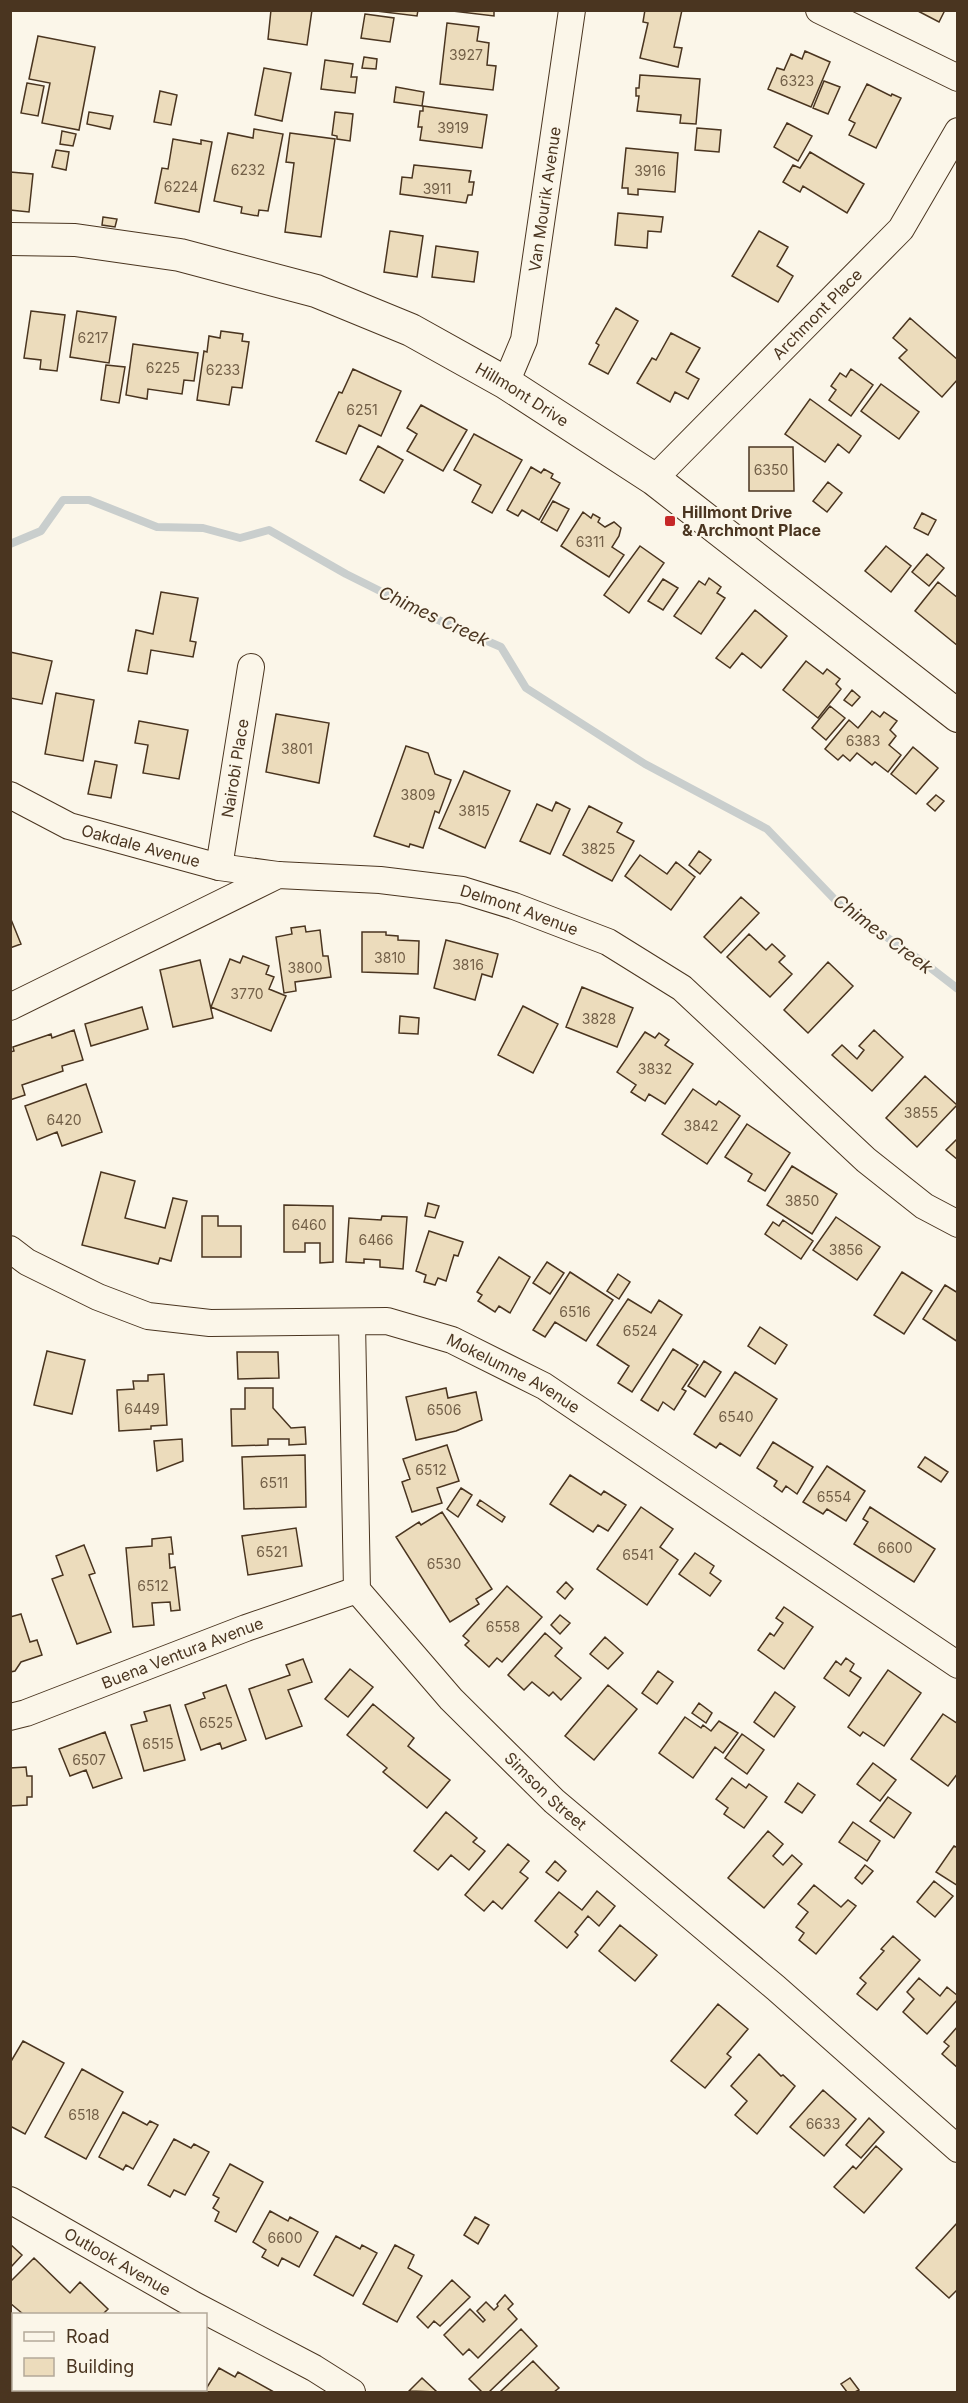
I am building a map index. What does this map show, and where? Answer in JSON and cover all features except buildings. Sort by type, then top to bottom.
[{"type":"street","name":"Van Mourik Avenue","points":[[506,383],[524,340],[572,10]]},
{"type":"street","points":[[819,10],[957,78]]},
{"type":"street","name":"Archmont Place","points":[[654,479],[901,229],[957,131]]},
{"type":"street","name":"Hillmont Drive","points":[[10,239],[75,240],[180,255],[316,291],[411,330],[506,383],[654,479],[957,716]]},
{"type":"street","name":"Nairobi Place","points":[[219,867],[251,667]]},
{"type":"street","name":"Oakdale Avenue","points":[[10,795],[69,826],[219,867],[278,875]]},
{"type":"street","name":"Delmont Avenue","points":[[10,1007],[278,875],[380,880],[462,890],[514,906],[608,942],[682,988],[866,1160],[924,1206],[957,1224]]},
{"type":"street","name":"Mokelumne Avenue","points":[[10,1249],[27,1262],[98,1297],[148,1316],[210,1323],[387,1322],[452,1340],[544,1386],[957,1665]]},
{"type":"street","points":[[352,1322],[357,1590]]},
{"type":"street","name":"Buena Ventura Avenue","points":[[10,1717],[26,1713],[246,1628],[357,1590]]},
{"type":"street","name":"Simson Street","points":[[357,1590],[452,1699],[554,1801],[776,1988],[957,2149]]},
{"type":"street","name":"Outlook Avenue","points":[[10,2200],[189,2310]]},
{"type":"street","name":"Outlook Avenue","points":[[207,2318],[314,2368],[352,2392]]},
{"type":"waterway","name":"Chimes Creek","points":[[10,544],[41,531],[63,500],[89,500],[157,527],[203,528],[240,538],[269,530],[346,574],[436,619],[501,647],[526,688],[645,764],[767,829],[841,906],[958,989]]},
{"type":"place","name":"Hillmont Drive & Archmont Place","points":[[670,521]]}]
